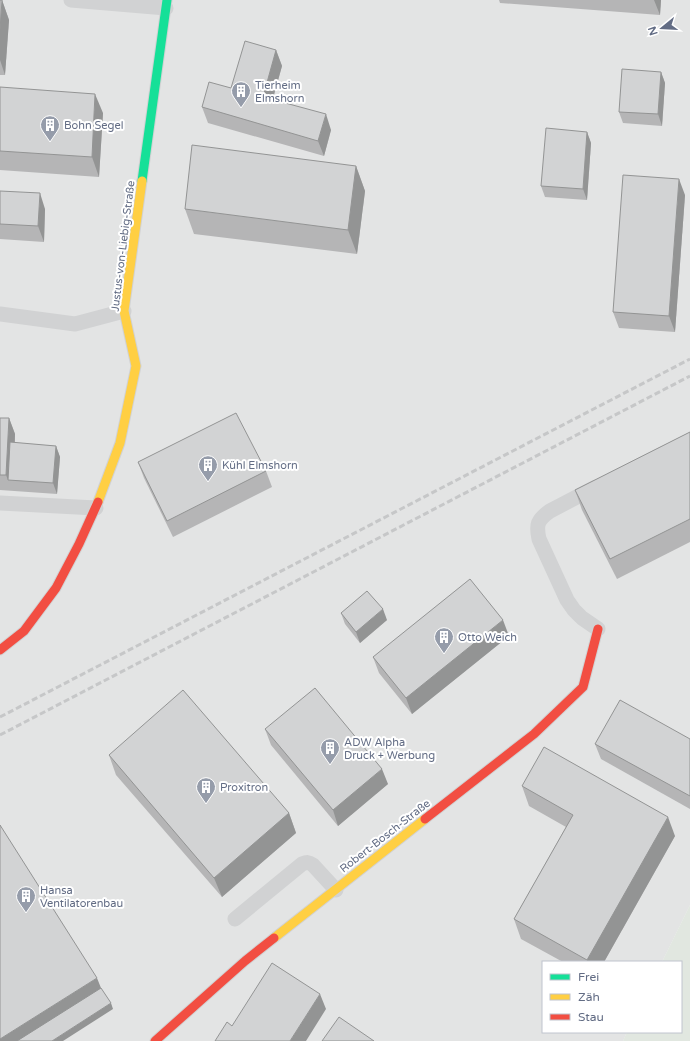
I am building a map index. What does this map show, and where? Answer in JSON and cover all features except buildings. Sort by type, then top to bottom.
[{"type":"street","name":"Justus-von-Liebig-Straße","points":[[0,650],[24,631],[56,588],[96,508],[120,443],[136,366],[124,311],[167,4]]},
{"type":"street","name":"Robert-Bosch-Straße","points":[[155,1041],[246,961],[534,734],[583,687],[598,629]]},
{"type":"lane","points":[[71,0],[167,4]]},
{"type":"lane","points":[[0,314],[75,324],[124,311]]},
{"type":"lane","points":[[598,629],[582,618],[567,600],[539,539],[537,530],[539,520],[543,516],[606,482]]},
{"type":"lane","points":[[0,502],[96,508]]},
{"type":"lane","points":[[234,919],[306,862],[313,865],[336,890]]},
{"type":"shaded area","points":[[0,0],[690,0],[690,905],[662,961],[542,961],[542,1033],[627,1033],[623,1041],[0,1041]]},
{"type":"shaded area","points":[[690,905],[690,1041],[623,1041],[627,1033],[682,1033],[682,961],[662,961]]},
{"type":"railway","points":[[0,717],[690,359]]},
{"type":"railway","points":[[0,735],[690,376]]},
{"type":"traffic: fast","points":[[142,181],[167,0]]},
{"type":"traffic: slow","points":[[98,502],[120,443],[136,366],[124,311],[142,181]]},
{"type":"traffic: slow","points":[[274,938],[425,819]]},
{"type":"traffic: jam","points":[[0,650],[24,631],[56,588],[79,544],[98,502]]},
{"type":"traffic: jam","points":[[425,819],[534,734],[583,687],[598,629]]},
{"type":"traffic: jam","points":[[155,1041],[245,961],[274,938]]},
{"type":"place","name":"Tierheim Elmshorn","points":[[241,108]]},
{"type":"place","name":"Bohn Segel","points":[[50,142]]},
{"type":"place","name":"Kühl Elmshorn","points":[[208,482]]},
{"type":"place","name":"Otto Weich","points":[[444,654]]},
{"type":"place","name":"ADW Alpha Druck + Werbung","points":[[330,765]]},
{"type":"place","name":"Proxitron","points":[[206,804]]},
{"type":"place","name":"Hansa Ventilatorenbau","points":[[26,913]]}]
